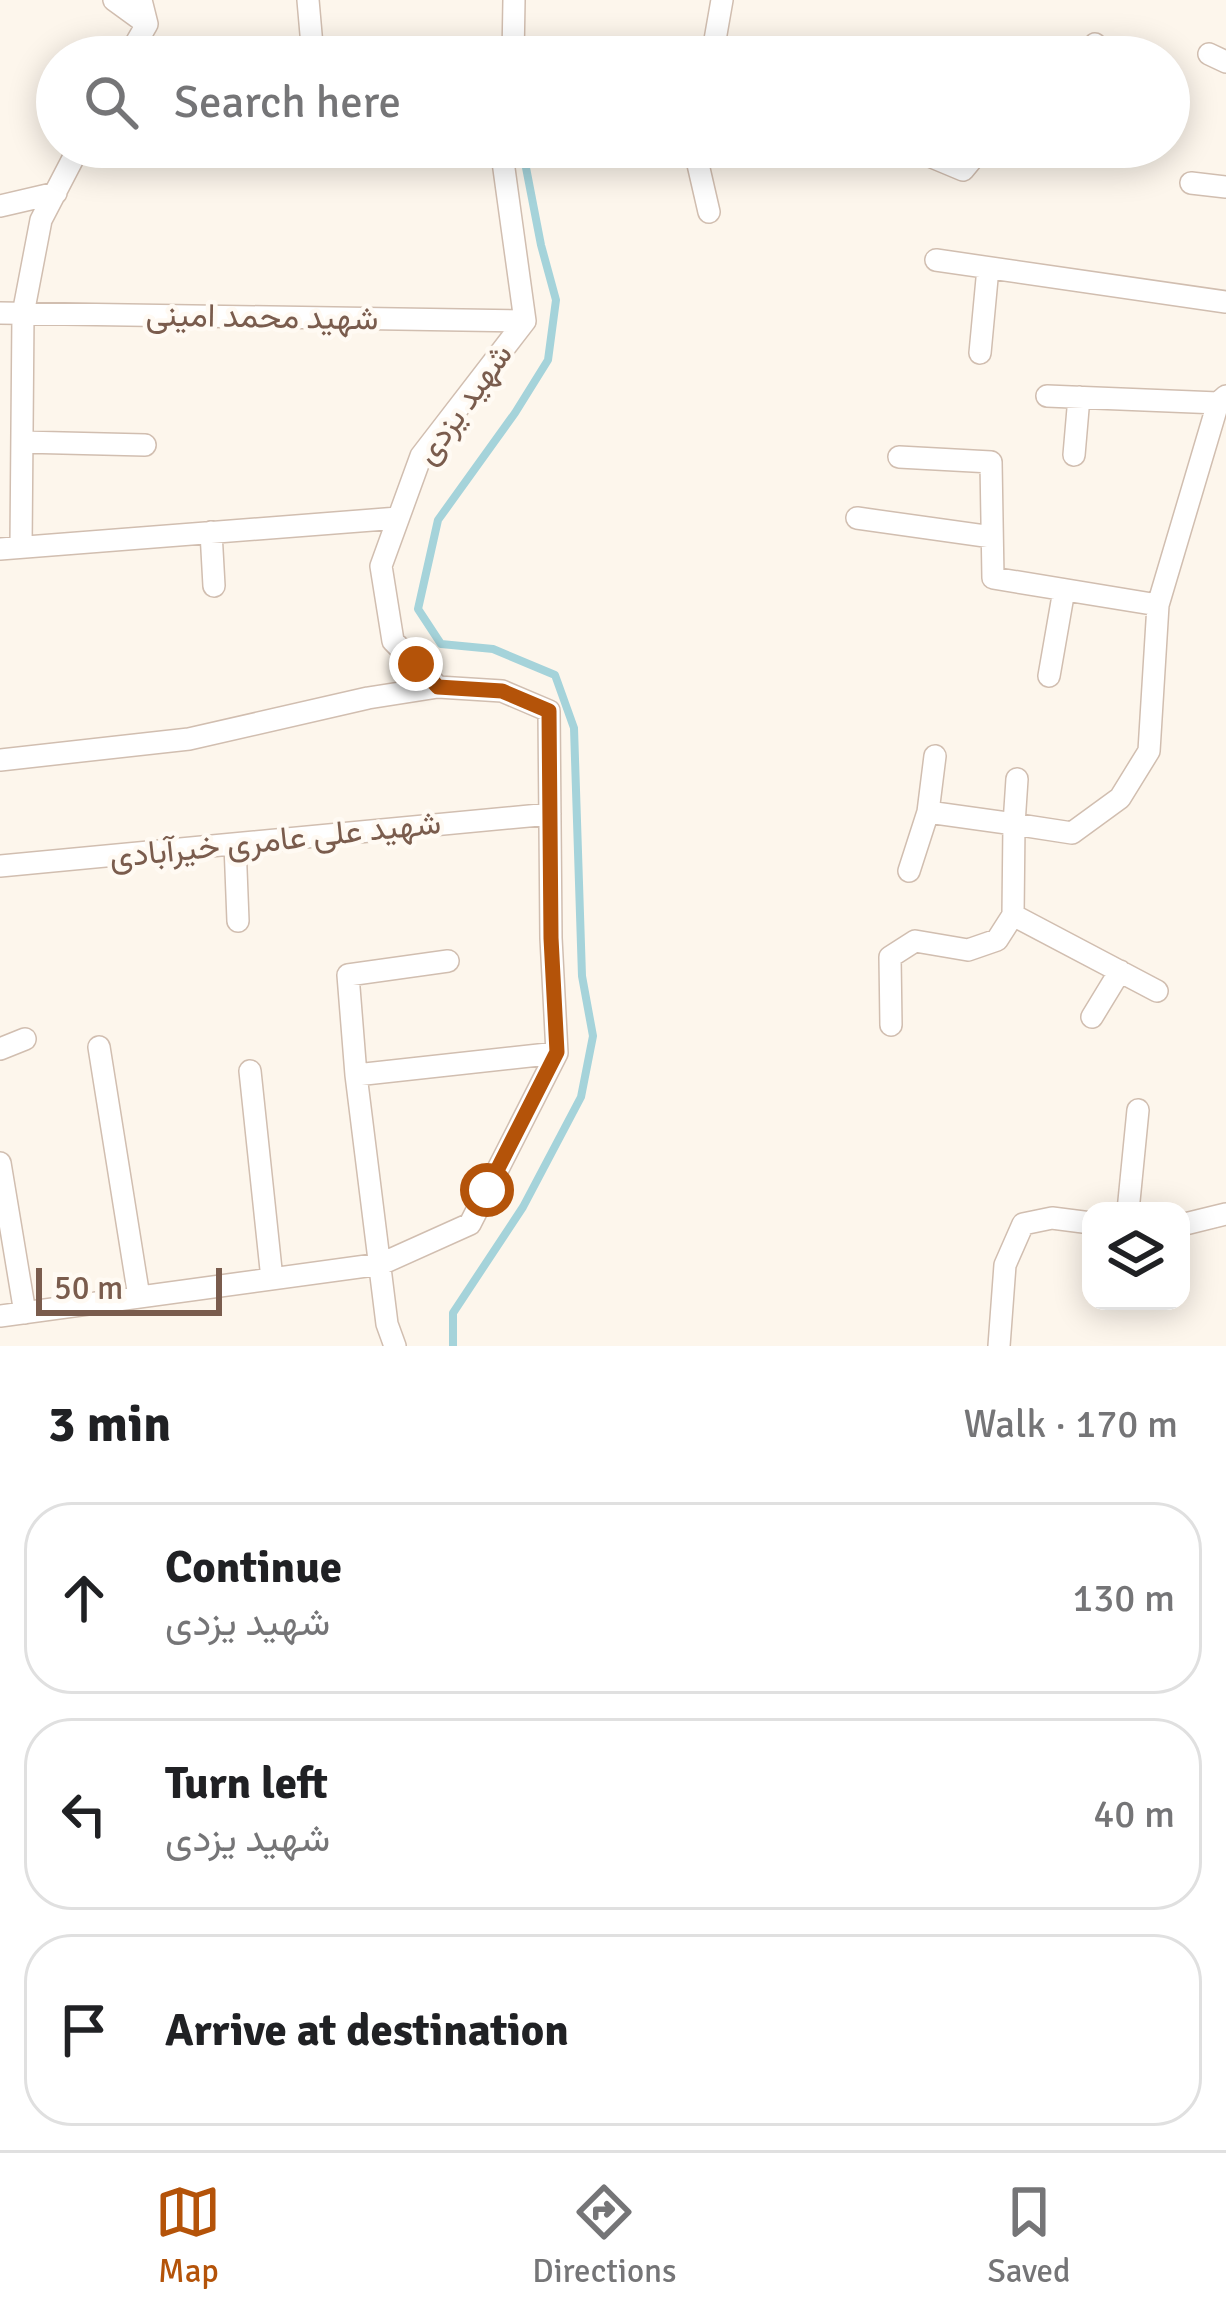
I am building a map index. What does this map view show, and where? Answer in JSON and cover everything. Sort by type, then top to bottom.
[{"type":"street","points":[[114,0],[147,24]]},
{"type":"street","points":[[140,36],[147,24],[141,0]]},
{"type":"street","points":[[308,0],[311,36]]},
{"type":"street","points":[[513,36],[514,0]]},
{"type":"street","points":[[716,36],[722,0]]},
{"type":"street","points":[[68,168],[40,220],[23,314],[22,442],[11,494],[10,548],[398,518]]},
{"type":"street","name":"شهید یزدی","points":[[438,687],[393,641],[381,566],[421,456],[525,321],[504,168]]},
{"type":"street","points":[[699,168],[709,212]]},
{"type":"street","points":[[1191,183],[1226,187]]},
{"type":"street","points":[[0,206],[56,193]]},
{"type":"street","points":[[936,260],[1226,302]]},
{"type":"street","points":[[980,353],[988,268]]},
{"type":"street","name":"شهید محمد امینی","points":[[0,313],[525,321]]},
{"type":"street","points":[[928,812],[1072,833],[1120,798],[1149,751],[1158,605],[1222,399],[1047,396]]},
{"type":"street","points":[[1074,455],[1079,397]]},
{"type":"street","points":[[22,442],[146,445]]},
{"type":"street","points":[[899,457],[991,462],[993,578],[1158,605]]},
{"type":"street","points":[[857,518],[992,537]]},
{"type":"street","points":[[211,532],[214,586]]},
{"type":"street","points":[[1049,676],[1064,590]]},
{"type":"street","points":[[0,760],[189,739],[438,687],[502,691],[549,711],[557,1052],[470,1224],[381,1264],[0,1316]]},
{"type":"street","points":[[909,871],[928,812],[935,756]]},
{"type":"street","points":[[890,1025],[890,957],[915,941],[968,950],[997,940],[1013,914],[1018,778]]},
{"type":"street","name":"شهید علی عامری خیرآبادی","points":[[0,866],[550,814]]},
{"type":"street","points":[[235,844],[238,921]]},
{"type":"street","points":[[1013,914],[1157,991]]},
{"type":"street","points":[[395,1346],[387,1324],[348,975],[448,961]]},
{"type":"street","points":[[1092,1017],[1120,971]]},
{"type":"street","points":[[0,1049],[25,1039]]},
{"type":"street","points":[[99,1047],[139,1298]]},
{"type":"street","points":[[356,1075],[557,1052]]},
{"type":"street","points":[[250,1071],[272,1279]]},
{"type":"street","points":[[1129,1202],[1138,1110]]},
{"type":"street","points":[[0,1163],[25,1312]]},
{"type":"street","points":[[1190,1223],[1226,1214]]},
{"type":"street","points":[[999,1346],[1006,1265],[1023,1224],[1052,1217],[1082,1222]]},
{"type":"waterway","points":[[453,1346],[453,1313],[523,1207],[581,1097],[593,1036],[582,976],[574,728],[555,675],[493,649],[441,644],[418,609],[438,520],[548,360],[556,300],[526,168]]},
{"type":"route","points":[[416,664],[438,687],[502,691],[549,711],[557,1052],[487,1190]]}]
